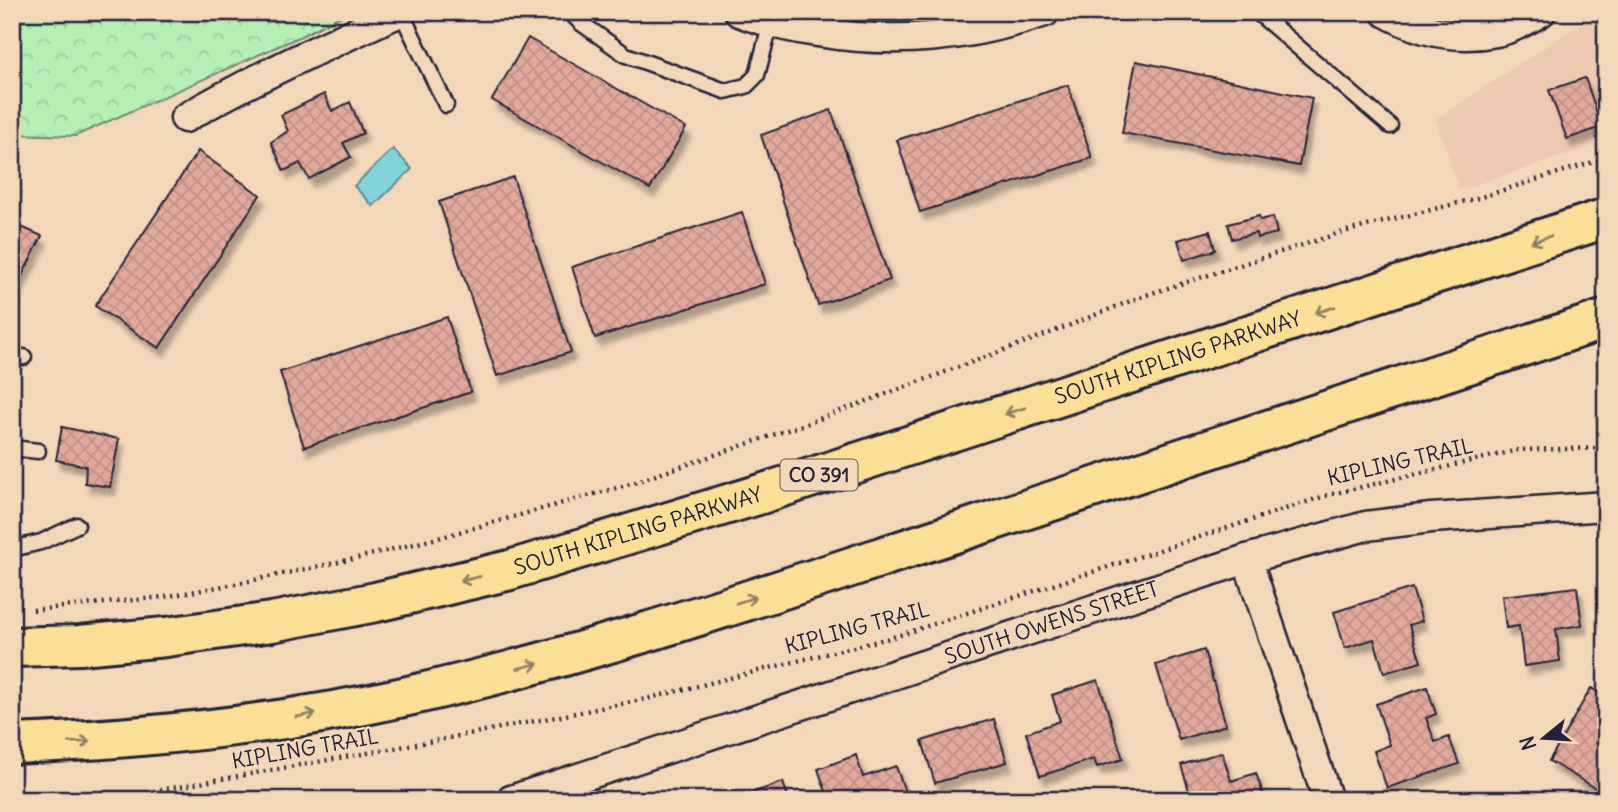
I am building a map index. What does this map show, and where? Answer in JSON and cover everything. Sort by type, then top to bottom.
[{"type":"main road","name":"SOUTH KIPLING PARKWAY","points":[[12,647],[80,645],[154,638],[272,622],[376,602],[510,569],[761,494],[1606,218]]},
{"type":"main road","points":[[12,744],[94,741],[191,732],[291,718],[405,696],[528,667],[872,560],[1606,319]]},
{"type":"street","points":[[185,118],[324,47],[401,12]]},
{"type":"street","points":[[739,12],[793,28],[872,39],[942,36],[1005,24],[1045,12]]},
{"type":"street","points":[[1385,12],[1415,27],[1440,34],[1469,36],[1497,32],[1541,12]]},
{"type":"street","name":"SOUTH OWENS STREET","points":[[528,797],[1247,559],[1366,526],[1431,518],[1606,506]]},
{"type":"street","points":[[1247,559],[1328,800]]},
{"type":"lane","points":[[401,12],[446,105]]},
{"type":"lane","points":[[570,12],[580,23],[626,55],[725,91],[746,86],[757,75],[771,22]]},
{"type":"lane","points":[[1256,12],[1390,126]]},
{"type":"lane","points":[[12,448],[38,451]]},
{"type":"lane","points":[[12,549],[40,542],[77,525]]},
{"type":"path","points":[[25,611],[164,597],[245,582],[365,556],[562,504],[639,481],[811,422],[1143,296],[1343,232],[1478,198],[1606,158]]},
{"type":"path","name":"KIPLING TRAIL","points":[[105,800],[408,746],[646,699],[897,636],[1328,495],[1518,450],[1606,448]]},
{"type":"shaded area","points":[[1598,12],[1606,12],[1606,142],[1459,190],[1436,119]]},
{"type":"green space","points":[[12,12],[349,12],[299,37],[75,136],[12,134]]},
{"type":"water","points":[[393,149],[412,169],[373,206],[354,186]]},
{"type":"building","points":[[528,38],[686,128],[650,189],[492,100]]},
{"type":"building","points":[[1136,61],[1312,98],[1299,166],[1122,133]]},
{"type":"building","points":[[1585,78],[1602,127],[1567,139],[1549,90]]},
{"type":"building","points":[[1068,85],[1092,158],[920,212],[897,140]]},
{"type":"building","points":[[324,94],[332,111],[350,102],[363,133],[343,143],[351,157],[309,179],[300,163],[284,171],[271,142],[288,131],[281,115]]},
{"type":"building","points":[[831,110],[890,280],[818,305],[761,135]]},
{"type":"building","points":[[198,151],[260,195],[159,348],[95,306]]},
{"type":"building","points":[[513,177],[571,352],[497,376],[439,202]]},
{"type":"building","points":[[742,212],[765,284],[595,338],[572,267]]},
{"type":"building","points":[[1259,216],[1260,220],[1273,217],[1277,233],[1257,238],[1256,233],[1232,239],[1228,224]]},
{"type":"building","points":[[12,223],[42,236],[12,296]]},
{"type":"building","points":[[1210,231],[1215,250],[1184,260],[1178,240]]},
{"type":"building","points":[[447,317],[471,392],[304,447],[280,372]]},
{"type":"building","points":[[62,427],[119,439],[110,487],[85,483],[86,466],[56,460]]},
{"type":"building","points":[[1577,587],[1582,625],[1556,629],[1560,661],[1524,666],[1519,626],[1506,628],[1502,596]]},
{"type":"building","points":[[1412,588],[1422,621],[1409,625],[1421,662],[1384,673],[1374,639],[1345,648],[1334,612]]},
{"type":"building","points":[[1204,650],[1226,725],[1179,740],[1156,665]]},
{"type":"building","points":[[1098,680],[1123,759],[1097,767],[1094,759],[1040,776],[1026,733],[1060,721],[1052,695]]},
{"type":"building","points":[[1427,687],[1436,714],[1426,718],[1435,742],[1449,737],[1459,764],[1387,788],[1374,751],[1390,745],[1376,704]]},
{"type":"building","points":[[1591,688],[1606,696],[1606,794],[1549,761]]},
{"type":"building","points":[[994,719],[1007,762],[935,783],[922,741]]},
{"type":"building","points":[[1222,752],[1231,781],[1256,773],[1265,800],[1192,800],[1181,765]]},
{"type":"building","points":[[856,755],[863,777],[896,766],[905,792],[883,800],[829,800],[818,769]]},
{"type":"building","points":[[783,782],[789,800],[732,800]]},
{"type":"building","points":[[1447,792],[1452,800],[1435,800]]}]
